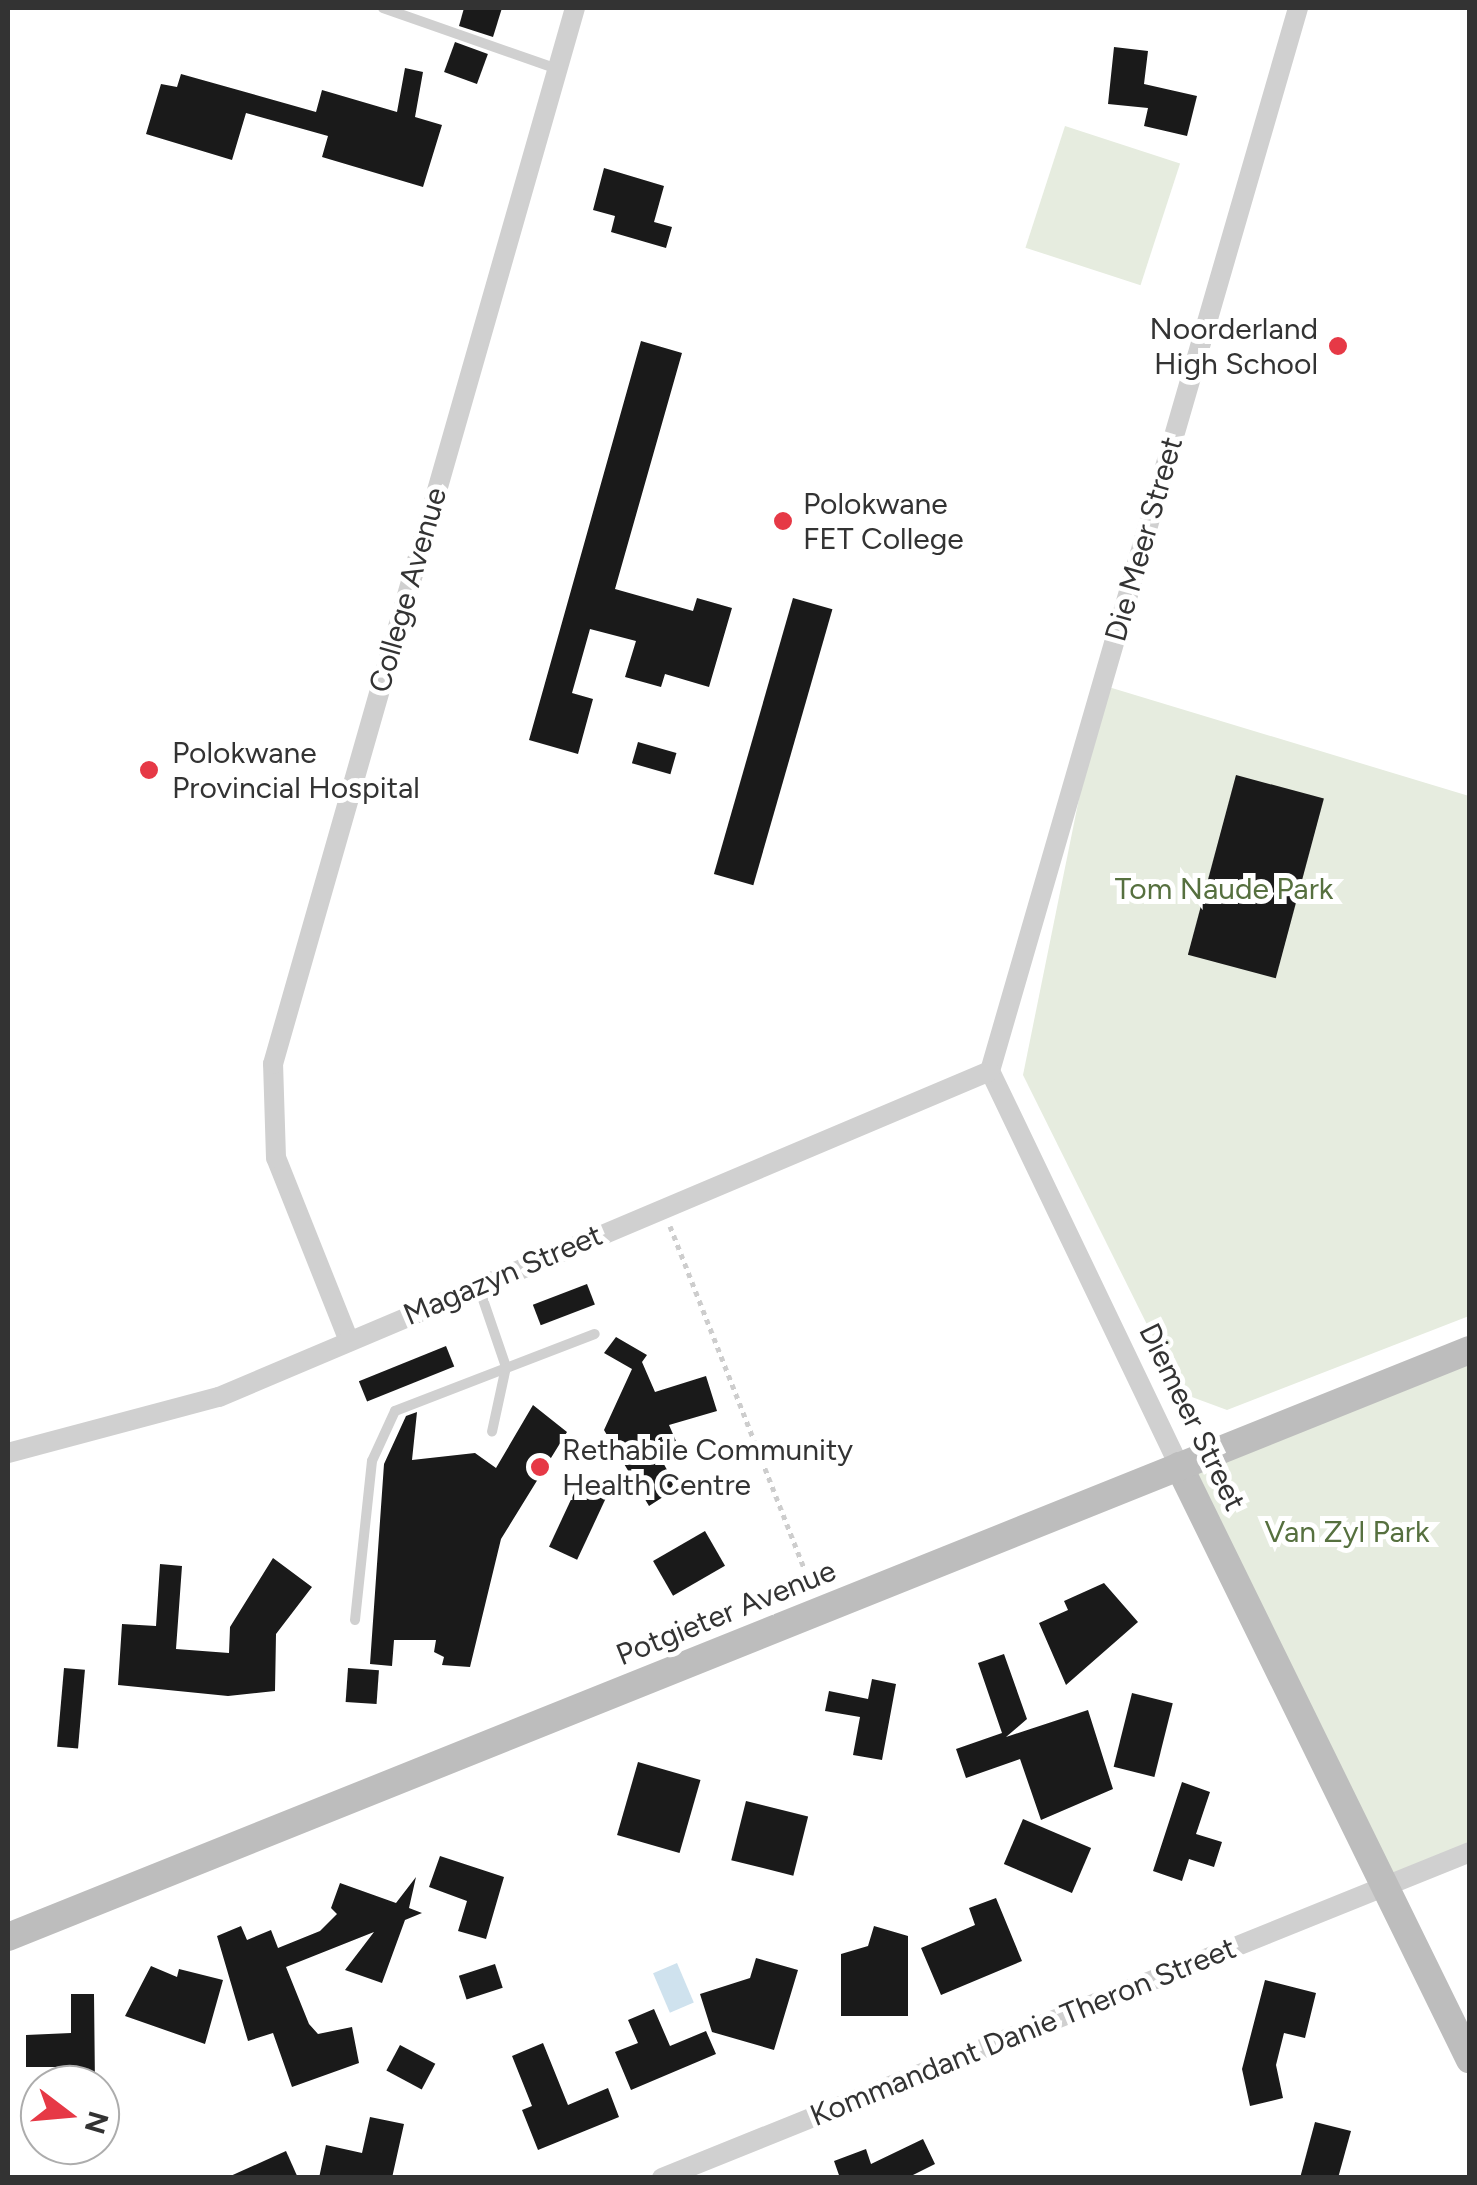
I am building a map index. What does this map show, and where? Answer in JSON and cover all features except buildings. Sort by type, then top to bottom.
[{"type":"street","name":"College Avenue","points":[[349,1341],[276,1158],[273,1064],[574,8]]},
{"type":"street","name":"Die Meer Street","points":[[990,1071],[1298,8]]},
{"type":"street","name":"Magazyn Street","points":[[8,1453],[219,1397],[990,1071]]},
{"type":"street","name":"Diemeer Street","points":[[990,1071],[1470,2060]]},
{"type":"street","name":"Potgieter Avenue","points":[[8,1937],[1470,1350]]},
{"type":"street","name":"Kommandant Danie Theron Street","points":[[662,2178],[1470,1852]]},
{"type":"lane","points":[[383,8],[557,70]]},
{"type":"lane","points":[[478,1285],[506,1367],[492,1432]]},
{"type":"lane","points":[[355,1620],[372,1461],[386,1422],[408,1404],[594,1334]]},
{"type":"path","points":[[663,1208],[820,1610]]},
{"type":"green space","points":[[1065,126],[1180,163],[1141,285],[1025,248]]},
{"type":"green space","name":"Tom Naude Park","points":[[1102,685],[1469,796],[1469,1316],[1227,1410],[1181,1393],[1023,1075]]},
{"type":"green space","name":"Van Zyl Park","points":[[1469,1350],[1469,1851],[1384,1885],[1179,1466]]},
{"type":"water","points":[[677,1963],[694,2003],[670,2013],[653,1973]]},
{"type":"place","name":"Noorderland High School","points":[[1338,346]]},
{"type":"place","name":"Polokwane FET College","points":[[783,521]]},
{"type":"place","name":"Polokwane Provincial Hospital","points":[[149,770]]},
{"type":"place","name":"Rethabile Community Health Centre","points":[[540,1467]]}]
